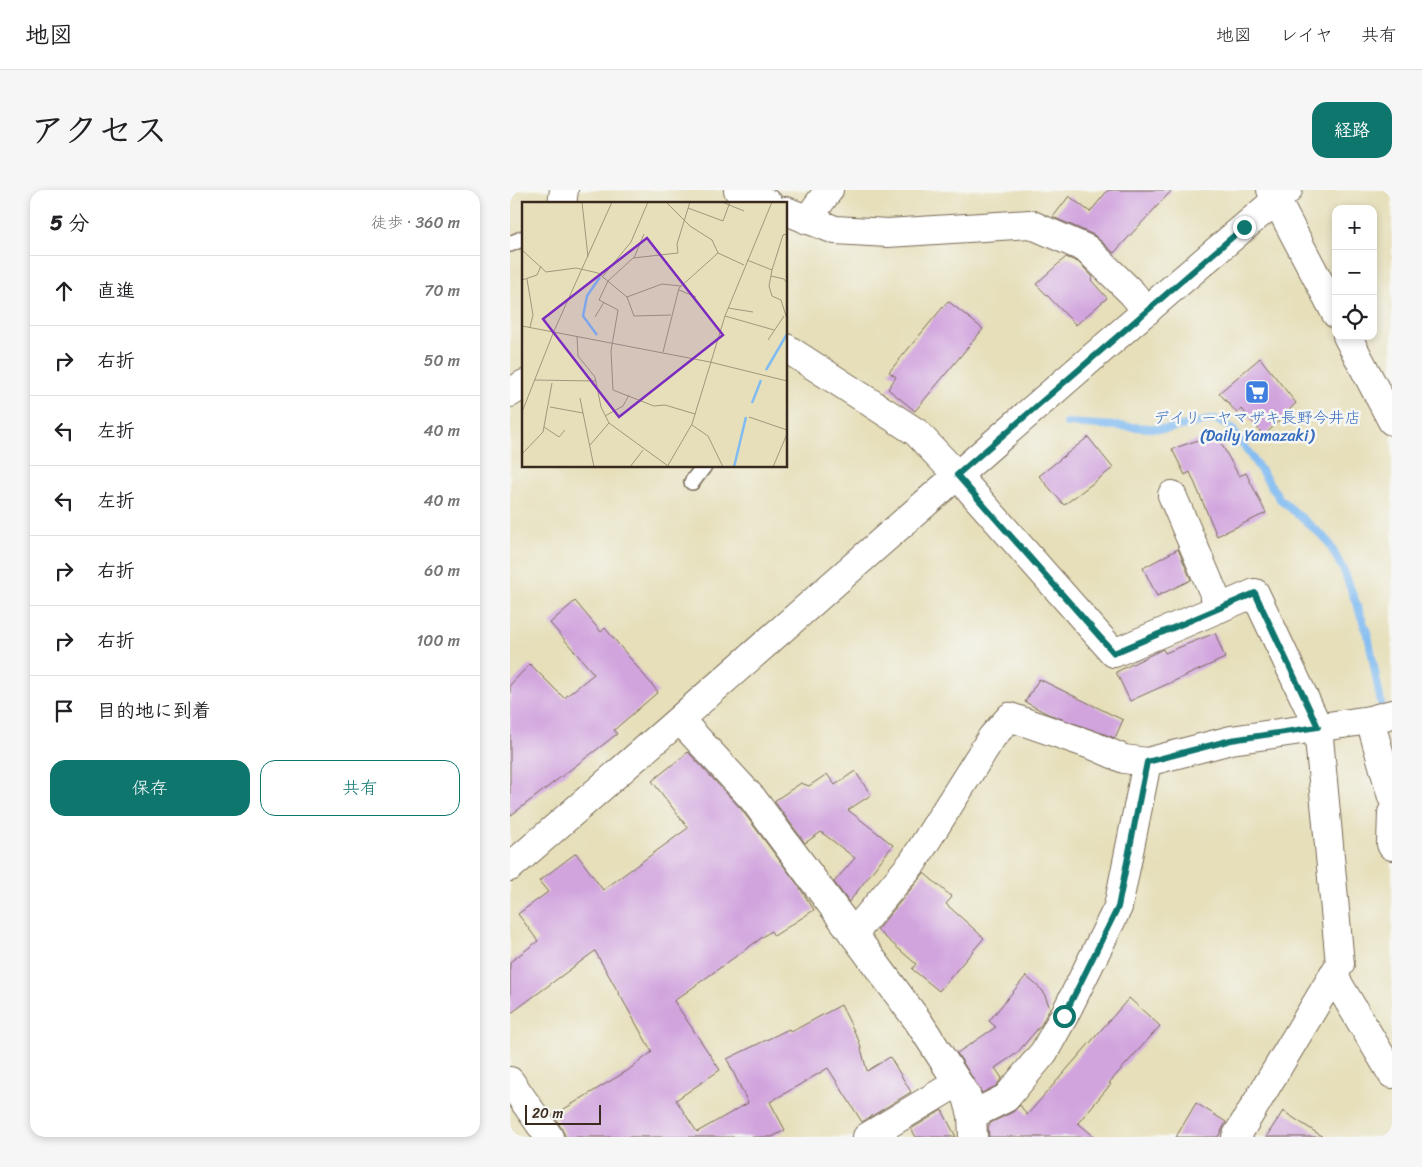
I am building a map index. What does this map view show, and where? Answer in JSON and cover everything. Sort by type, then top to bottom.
[{"type":"street","points":[[738,190],[765,202]]},
{"type":"street","points":[[797,216],[829,190]]},
{"type":"street","points":[[510,867],[1147,311],[1278,193],[1332,306]]},
{"type":"street","points":[[797,216],[835,230],[888,233],[1030,224],[1087,249],[1132,293],[1147,311]]},
{"type":"street","points":[[1350,340],[1392,421]]},
{"type":"street","points":[[788,353],[916,432],[957,475],[1114,653],[1255,593],[1318,727],[1340,964],[1236,1137]]},
{"type":"street","points":[[510,393],[522,385]]},
{"type":"street","points":[[1172,495],[1220,608]]},
{"type":"street","points":[[853,934],[913,862],[992,737],[1010,717],[1094,746],[1124,759],[1147,762],[1231,740],[1381,717],[1392,797]]},
{"type":"street","points":[[680,720],[753,799],[918,1021],[968,1097],[972,1126]]},
{"type":"street","points":[[972,1126],[1006,1098],[1044,1052],[1081,983],[1118,907],[1147,762]]},
{"type":"street","points":[[1392,813],[1392,846]]},
{"type":"street","points":[[1333,975],[1392,1074]]},
{"type":"street","points":[[510,1081],[549,1137]]},
{"type":"street","points":[[867,1137],[958,1083]]},
{"type":"lane","points":[[510,244],[522,239]]},
{"type":"lane","points":[[692,482],[702,468]]},
{"type":"building","points":[[1108,190],[1172,190],[1114,253],[1094,235],[1053,217],[1069,196],[1090,212]]},
{"type":"building","points":[[1066,257],[1078,262],[1093,277],[1091,280],[1107,298],[1076,325],[1036,284]]},
{"type":"building","points":[[948,301],[983,329],[915,411],[888,389],[896,377],[889,372]]},
{"type":"building","points":[[1260,358],[1296,403],[1264,436],[1242,409],[1237,413],[1219,393]]},
{"type":"building","points":[[1216,434],[1239,476],[1246,473],[1266,513],[1217,536],[1190,472],[1185,475],[1172,449]]},
{"type":"building","points":[[1088,437],[1113,468],[1064,505],[1039,476]]},
{"type":"building","points":[[1178,549],[1191,580],[1157,596],[1143,568]]},
{"type":"building","points":[[575,601],[601,632],[605,628],[658,692],[614,730],[617,734],[510,816],[510,685],[530,664],[564,698],[594,674],[550,623]]},
{"type":"building","points":[[1215,633],[1225,658],[1130,701],[1116,672],[1163,649],[1165,653]]},
{"type":"building","points":[[1039,679],[1123,720],[1115,738],[1048,714],[1025,702]]},
{"type":"building","points":[[688,752],[741,809],[798,885],[814,910],[774,936],[771,931],[674,1001],[720,1070],[676,1100],[697,1132],[748,1103],[727,1059],[789,1029],[791,1032],[841,1005],[859,1041],[867,1071],[890,1057],[911,1092],[862,1122],[828,1068],[770,1102],[785,1130],[772,1137],[566,1137],[554,1115],[627,1071],[652,1052],[595,951],[510,1014],[510,962],[538,941],[518,914],[548,892],[539,881],[576,853],[603,890],[688,828],[652,781]]},
{"type":"building","points":[[855,771],[871,795],[848,810],[893,845],[849,902],[834,882],[855,858],[821,832],[805,843],[774,801],[801,783],[809,786],[827,774],[835,785]]},
{"type":"building","points":[[924,873],[952,897],[946,904],[984,938],[939,991],[912,969],[916,964],[877,930]]},
{"type":"building","points":[[1026,976],[1043,991],[1050,1008],[1041,1025],[1017,1053],[995,1068],[1002,1078],[996,1086],[982,1093],[957,1053],[996,1027],[989,1021]]},
{"type":"building","points":[[1129,998],[1160,1026],[1109,1083],[1111,1084],[1078,1123],[1095,1137],[989,1137],[988,1126],[992,1122],[1013,1112],[1020,1105],[1027,1115]]},
{"type":"building","points":[[1196,1103],[1226,1122],[1218,1137],[1176,1137]]},
{"type":"building","points":[[942,1110],[956,1137],[916,1137],[911,1129]]},
{"type":"building","points":[[1283,1111],[1323,1137],[1266,1137]]},
{"type":"waterway","points":[[1067,423],[1166,429],[1215,419],[1232,428],[1280,499],[1327,540],[1344,571],[1368,635],[1381,703]]},
{"type":"place","name":"デイリーヤマザキ長野今井店 (Daily Yamazaki)","points":[[1257,392]]},
{"type":"route","points":[[1064,1016],[1118,907],[1147,762],[1231,740],[1318,727],[1255,593],[1114,653],[957,475],[1244,227]]}]
